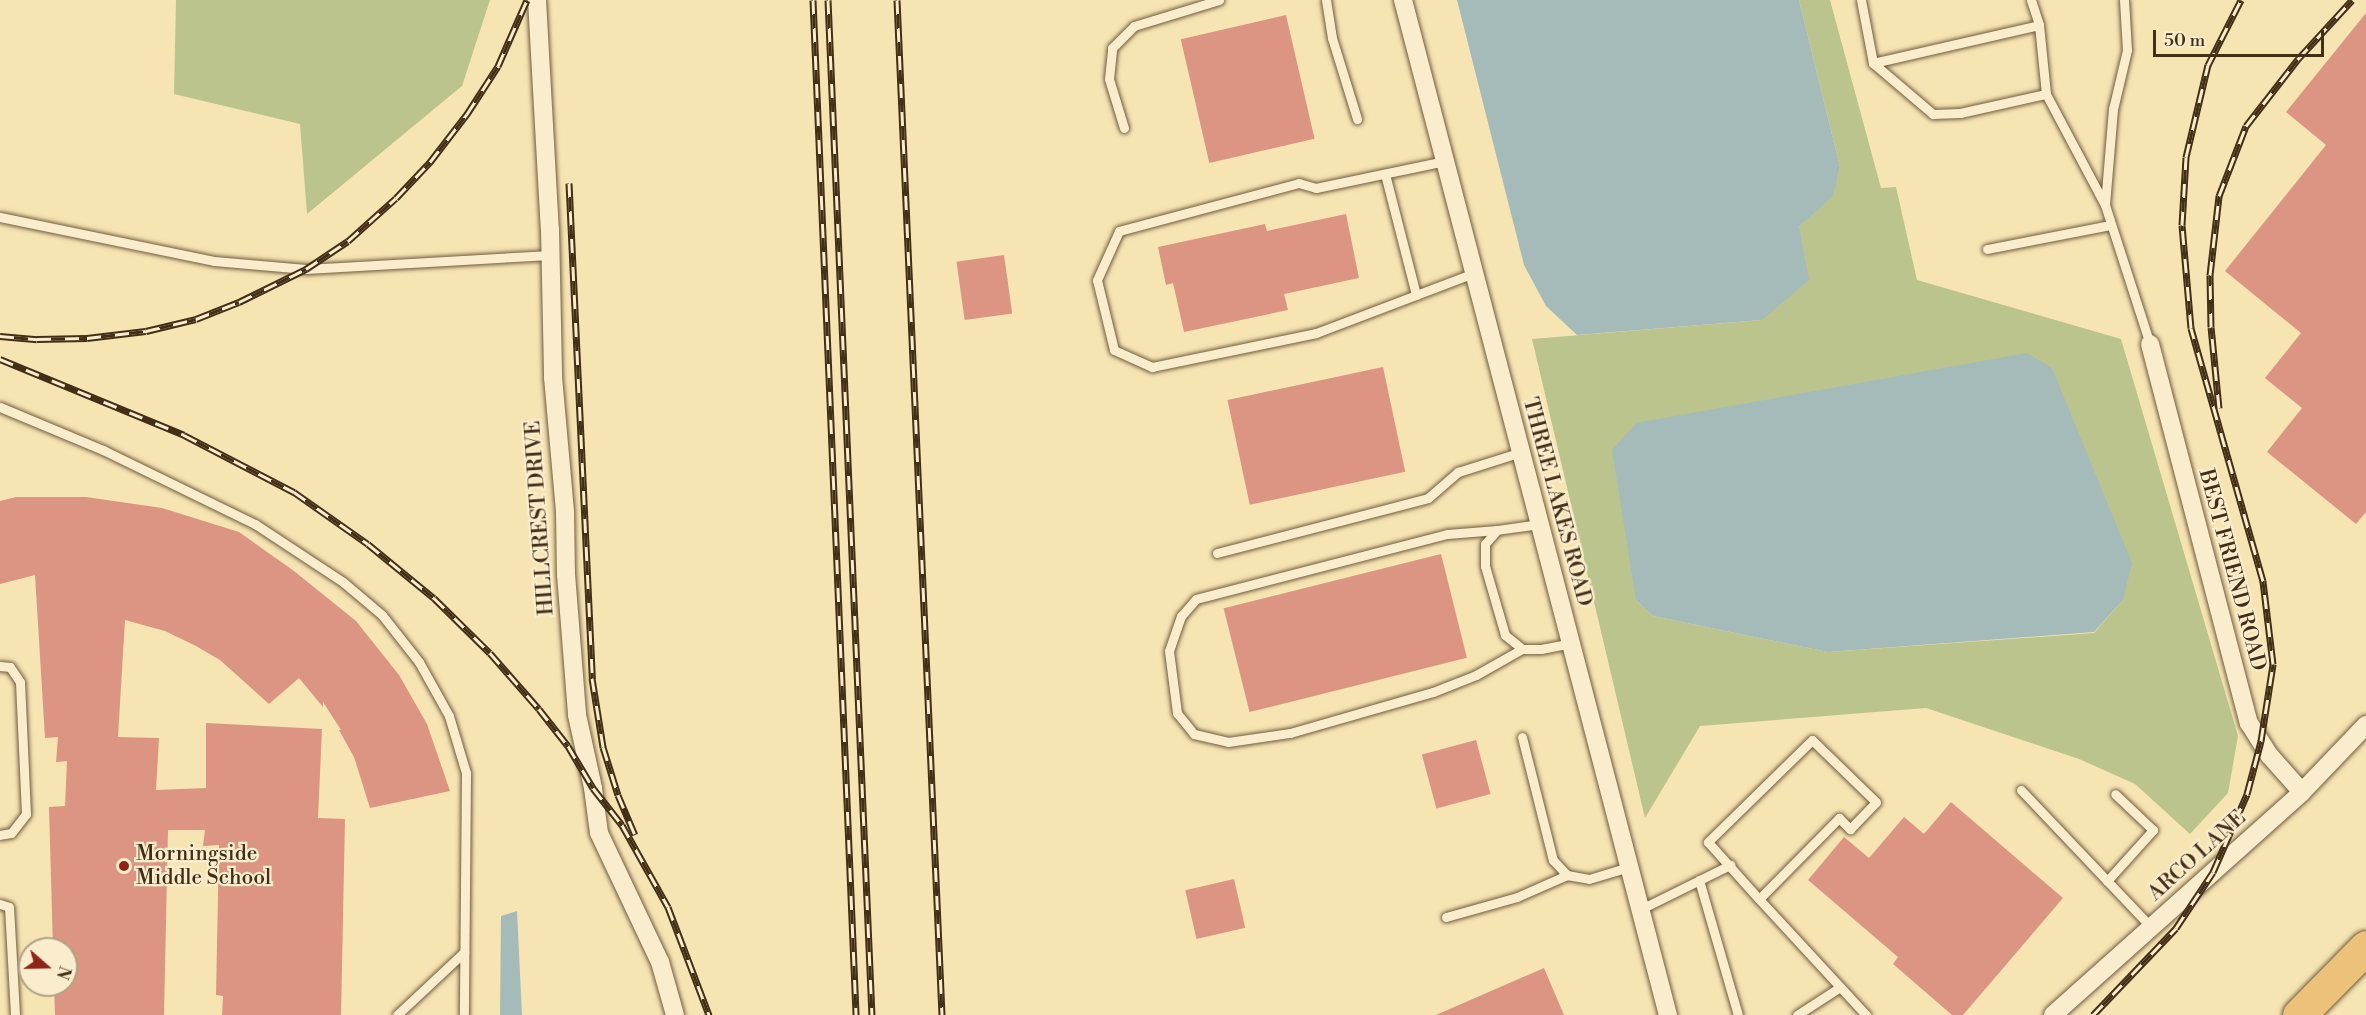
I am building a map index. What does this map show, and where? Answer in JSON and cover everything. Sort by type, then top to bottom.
[{"type":"highway","points":[[2299,1015],[2366,947]]},
{"type":"street","name":"HILLCREST DRIVE","points":[[537,0],[551,255],[552,377],[565,512],[566,574],[577,715],[593,788],[599,833],[660,962],[675,1015]]},
{"type":"street","name":"THREE LAKES ROAD","points":[[1403,0],[1668,1015]]},
{"type":"street","name":"BEST FRIEND ROAD","points":[[2150,344],[2249,723],[2270,756],[2302,792]]},
{"type":"street","name":"ARCO LANE","points":[[2053,1015],[2302,792],[2366,725]]},
{"type":"lane","points":[[1124,128],[1109,79],[1112,48],[1134,26],[1219,0]]},
{"type":"lane","points":[[1326,0],[1332,38],[1357,119]]},
{"type":"lane","points":[[1861,0],[1873,63],[1933,114],[1960,113],[2046,94]]},
{"type":"lane","points":[[2031,0],[2039,25],[2046,94],[2104,205],[2150,344]]},
{"type":"lane","points":[[2104,205],[2113,109],[2127,50],[2124,0]]},
{"type":"lane","points":[[1873,63],[2039,25]]},
{"type":"lane","points":[[1445,161],[1316,188],[1299,183],[1119,231],[1097,280],[1114,350],[1152,367],[1316,333],[1474,273]]},
{"type":"lane","points":[[1385,174],[1416,296]]},
{"type":"lane","points":[[0,217],[214,261],[306,269],[551,255]]},
{"type":"lane","points":[[1987,249],[2110,225]]},
{"type":"lane","points":[[0,407],[103,450],[255,524],[343,582],[382,615],[419,662],[449,716],[466,773],[464,1015]]},
{"type":"lane","points":[[1217,553],[1428,498],[1458,472],[1521,452]]},
{"type":"lane","points":[[1540,524],[1447,534],[1196,599],[1181,616],[1169,651],[1177,712],[1194,734],[1228,742],[1290,733],[1432,692],[1476,675],[1521,649],[1540,649],[1571,643]]},
{"type":"lane","points":[[1497,530],[1485,544],[1485,567],[1505,635],[1521,649]]},
{"type":"lane","points":[[0,666],[10,667],[20,682],[26,814],[11,833],[0,835]]},
{"type":"lane","points":[[1522,737],[1553,860],[1567,875]]},
{"type":"lane","points":[[1759,899],[1839,818],[1850,829],[1876,802],[1812,740],[1708,842],[1759,899],[1866,1015]]},
{"type":"lane","points":[[2020,790],[2151,927]]},
{"type":"lane","points":[[2107,881],[2153,830],[2115,794]]},
{"type":"lane","points":[[1639,910],[1730,865]]},
{"type":"lane","points":[[1446,917],[1517,897],[1567,875],[1589,879],[1629,867]]},
{"type":"lane","points":[[1700,880],[1738,1015]]},
{"type":"lane","points":[[0,904],[9,907],[15,1015]]},
{"type":"lane","points":[[397,1015],[464,952]]},
{"type":"lane","points":[[1797,1015],[1840,987]]},
{"type":"green space","points":[[176,0],[490,0],[462,86],[307,214],[300,124],[174,94]]},
{"type":"green space","points":[[1799,0],[1830,0],[1881,188],[1896,187],[1917,280],[2121,339],[2238,736],[2228,793],[2190,834],[2135,784],[2079,759],[1926,708],[1700,726],[1645,818],[1532,339],[1762,320],[1799,227],[1832,196],[1840,167]],"holes":[[[1636,600],[2123,600],[2094,633],[1828,652],[1653,616]]]},
{"type":"water","points":[[1457,0],[1799,0],[1840,167],[1833,196],[1799,227],[1809,280],[1762,320],[1577,335],[1546,306],[1524,265]]},
{"type":"water","points":[[2027,353],[2052,368],[2132,563],[2123,600],[2094,632],[1828,652],[1653,616],[1636,600],[1612,450],[1636,423]]},
{"type":"water","points":[[517,911],[522,1015],[500,1015],[501,916]]},
{"type":"building","points":[[2366,13],[2366,512],[2356,524],[2267,452],[2302,408],[2265,378],[2301,333],[2225,271],[2326,145],[2286,112]]},
{"type":"building","points":[[1286,15],[1315,139],[1209,163],[1181,39]]},
{"type":"building","points":[[1346,214],[1359,278],[1284,294],[1288,310],[1184,332],[1173,283],[1166,285],[1158,247],[1265,224],[1267,231]]},
{"type":"building","points":[[1004,255],[1012,313],[965,320],[956,262]]},
{"type":"building","points":[[1383,367],[1405,472],[1250,505],[1227,400]]},
{"type":"building","points":[[16,497],[86,497],[162,508],[239,532],[294,571],[356,621],[399,675],[427,724],[450,791],[370,808],[354,757],[339,730],[341,730],[323,702],[323,707],[299,678],[269,704],[220,660],[196,646],[165,631],[125,620],[118,737],[159,738],[156,790],[206,788],[206,723],[322,729],[318,818],[345,819],[341,1015],[222,1015],[223,996],[216,995],[219,845],[203,846],[205,830],[168,830],[164,1015],[55,1015],[54,997],[78,997],[78,937],[53,937],[49,807],[65,806],[67,761],[56,762],[58,737],[45,738],[35,575],[0,584],[0,501]]},
{"type":"building","points":[[1441,554],[1467,658],[1250,712],[1224,608]]},
{"type":"building","points":[[1476,740],[1490,794],[1436,809],[1422,754]]},
{"type":"building","points":[[1951,802],[2063,898],[1963,1015],[1952,1015],[1893,964],[1898,957],[1808,880],[1844,837],[1869,858],[1904,817],[1924,834]]},
{"type":"building","points":[[1234,879],[1245,928],[1197,939],[1185,890]]},
{"type":"building","points":[[1544,968],[1564,1015],[1436,1015]]},
{"type":"railway","points":[[0,336],[37,339],[87,338],[146,331],[196,319],[239,302],[306,269],[348,241],[396,198],[430,162],[467,114],[498,66],[527,0]]},
{"type":"railway","points":[[813,0],[856,1015]]},
{"type":"railway","points":[[828,0],[872,1015]]},
{"type":"railway","points":[[897,0],[942,1015]]},
{"type":"railway","points":[[2093,1015],[2176,928],[2213,872],[2247,794],[2261,741],[2273,664],[2263,581],[2191,328],[2182,225],[2186,157],[2208,65],[2241,0]]},
{"type":"railway","points":[[2219,408],[2211,327],[2210,275],[2219,196],[2246,126],[2298,59],[2352,0]]},
{"type":"railway","points":[[569,183],[592,678],[603,747],[618,795],[635,835]]},
{"type":"railway","points":[[0,359],[184,435],[294,492],[368,544],[434,598],[490,653],[539,709],[568,746],[593,788],[622,825],[668,907],[709,1015]]},
{"type":"place","name":"Morningside Middle School","points":[[124,866]]}]
